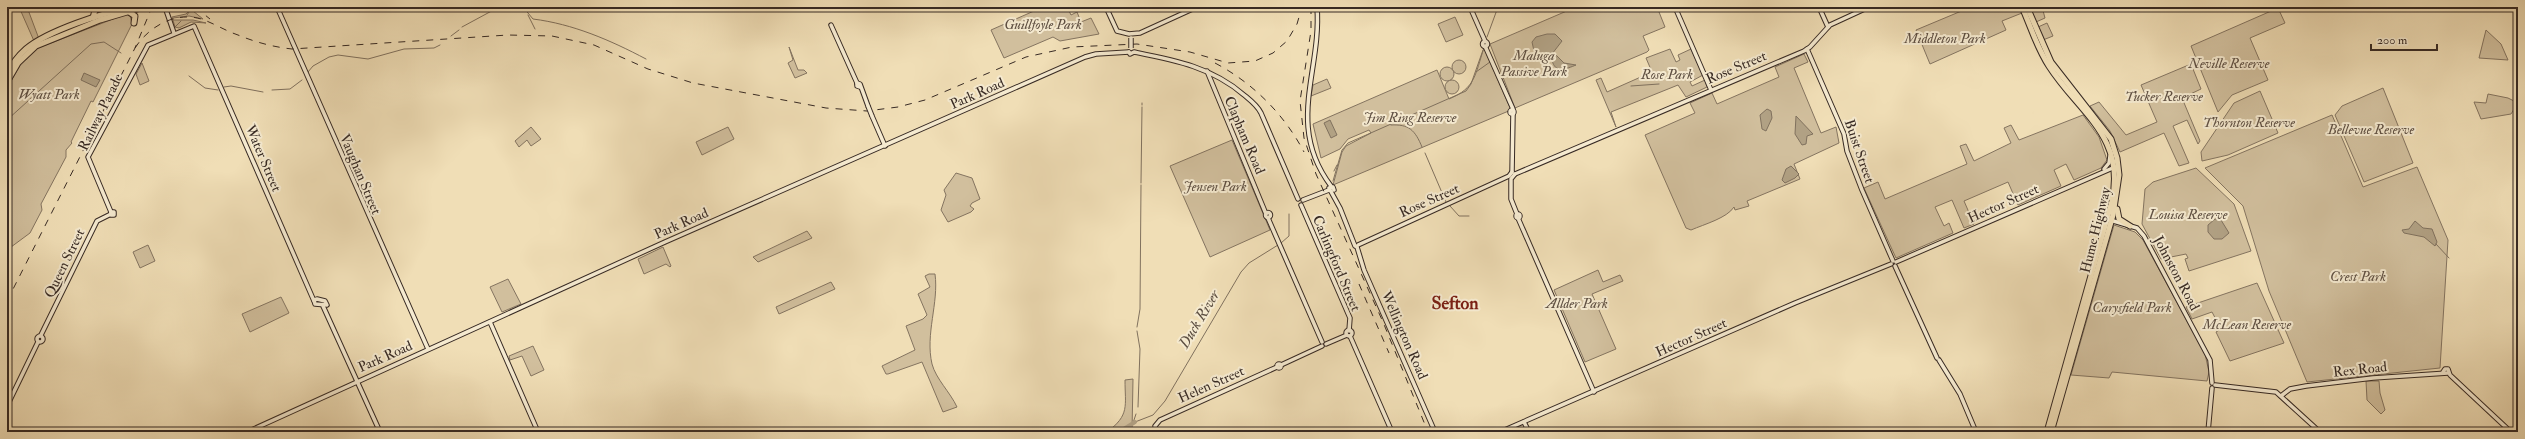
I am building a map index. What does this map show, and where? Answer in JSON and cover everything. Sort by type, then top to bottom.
[{"type":"highway","points":[[7,74],[20,54],[36,42],[93,18],[133,7]]},
{"type":"highway","points":[[7,82],[18,63],[36,46],[100,20],[140,7]]},
{"type":"highway","name":"Hume Highway","points":[[2022,7],[2046,61],[2098,127],[2109,146],[2116,166],[2115,184],[2109,220],[2052,432]]},
{"type":"highway","name":"Hume Highway","points":[[2027,7],[2051,62],[2111,139],[2116,166],[2117,198],[2109,220],[2047,432]]},
{"type":"highway","points":[[93,18],[95,10]]},
{"type":"highway","points":[[128,12],[134,14],[134,23]]},
{"type":"highway","points":[[2117,198],[2117,215],[2130,226]]},
{"type":"street","points":[[165,7],[174,34]]},
{"type":"street","name":"Vaughan Street","points":[[277,7],[428,349]]},
{"type":"street","points":[[1106,7],[1116,30],[1131,36],[1143,32],[1195,7]]},
{"type":"street","name":"Wellington Road","points":[[1317,7],[1317,36],[1307,102],[1307,118],[1312,144],[1330,189],[1357,245],[1364,270],[1435,432]]},
{"type":"street","points":[[1470,7],[1485,41],[1483,44],[1486,46],[1490,54],[1513,112],[1513,173],[1510,177],[1511,199],[1594,392]]},
{"type":"street","points":[[1676,7],[1711,90]]},
{"type":"street","points":[[1819,7],[1828,27]]},
{"type":"street","name":"Rose Street","points":[[1513,173],[1807,49],[1828,27],[1869,7]]},
{"type":"street","points":[[2514,7],[2518,16]]},
{"type":"street","points":[[832,25],[885,146]]},
{"type":"street","name":"Water Street","points":[[174,34],[191,26],[196,28],[314,301],[317,299],[325,300],[327,305],[323,306],[357,380]]},
{"type":"street","name":"Railway Parade","points":[[110,211],[88,157],[148,45],[174,34]]},
{"type":"street","points":[[1131,36],[1131,50],[1178,60],[1207,71],[1232,85],[1258,108],[1298,199],[1302,200],[1330,189]]},
{"type":"street","name":"Buist Street","points":[[1807,49],[1844,134],[1847,151],[1862,190],[1894,263],[1938,359],[1960,394],[1976,432]]},
{"type":"street","name":"Park Road","points":[[247,432],[357,380],[1089,55],[1131,50]]},
{"type":"street","name":"Clapham Road","points":[[1207,71],[1323,344]]},
{"type":"street","points":[[2098,173],[2109,163],[2109,146]]},
{"type":"street","name":"Hector Street","points":[[1500,432],[2116,166]]},
{"type":"street","points":[[2098,173],[2111,172],[2115,184]]},
{"type":"street","name":"Rose Street","points":[[1357,245],[1510,177]]},
{"type":"street","name":"Carlingford Street","points":[[1298,199],[1297,203],[1301,205],[1350,318],[1348,336]]},
{"type":"street","points":[[1301,205],[1302,200]]},
{"type":"street","name":"Queen Street","points":[[7,406],[38,342],[43,338],[42,335],[44,329],[97,221],[106,216],[110,211]]},
{"type":"street","name":"Johnston Road","points":[[2109,220],[2137,228],[2147,240],[2206,352],[2212,368],[2213,385],[2208,432]]},
{"type":"street","points":[[490,322],[538,432]]},
{"type":"street","points":[[1348,336],[1392,432]]},
{"type":"street","name":"Helen Street","points":[[1156,432],[1156,424],[1180,410],[1316,349],[1323,344],[1348,336]]},
{"type":"street","name":"Rex Road","points":[[2282,396],[2290,389],[2306,386],[2443,372],[2445,368],[2448,373],[2511,432]]},
{"type":"street","points":[[357,380],[380,432]]},
{"type":"street","points":[[2213,385],[2274,392],[2282,396],[2320,432]]},
{"type":"street","points":[[1524,422],[1528,432]]},
{"type":"green space","points":[[19,7],[27,7],[39,39],[34,41]]},
{"type":"green space","points":[[188,7],[203,19],[189,16],[173,18],[173,20],[193,20],[206,23],[191,22],[179,28],[175,27],[172,17],[186,14],[190,10]]},
{"type":"green space","name":"Guillfoyle Park","points":[[1043,7],[1067,7],[1071,15],[1077,12],[1081,22],[1091,18],[1099,34],[1060,41],[1053,37],[1004,58],[991,30]]},
{"type":"green space","name":"Maluga Passive Park","points":[[1576,7],[1657,7],[1658,9],[1672,7],[1659,12],[1665,27],[1643,36],[1649,50],[1647,52],[1515,108],[1490,44]]},
{"type":"green space","name":"Middleton Park","points":[[1971,7],[2019,7],[2022,13],[2002,21],[2006,30],[1930,64],[1916,30]]},
{"type":"green space","points":[[2030,7],[2042,7],[2045,18],[2036,22]]},
{"type":"green space","name":"Neville Reserve","points":[[2278,8],[2285,23],[2250,38],[2268,80],[2232,95],[2218,112],[2191,46]]},
{"type":"green space","name":"Wyatt Park","points":[[126,14],[130,15],[132,24],[93,102],[91,101],[71,142],[72,143],[66,150],[66,157],[41,204],[42,210],[30,233],[7,250],[7,88],[22,62],[38,48]]},
{"type":"green space","points":[[1455,17],[1463,35],[1446,42],[1438,24]]},
{"type":"green space","points":[[2047,23],[2053,36],[2043,40],[2038,27]]},
{"type":"green space","points":[[2486,30],[2501,44],[2508,60],[2479,58]]},
{"type":"green space","points":[[789,47],[798,70],[804,70],[807,73],[795,78],[788,63],[793,60]]},
{"type":"green space","name":"Jim Ring Reserve","points":[[1484,48],[1511,110],[1333,185],[1342,152],[1346,146],[1371,133],[1369,130],[1348,139],[1340,149],[1321,158],[1313,124],[1437,70],[1449,99],[1458,95],[1470,85],[1476,73]]},
{"type":"green space","name":"Rose Park","points":[[1670,49],[1676,62],[1680,60],[1678,55],[1691,49],[1703,75],[1690,82],[1692,86],[1705,80],[1707,87],[1686,97],[1678,85],[1611,112],[1616,127],[1596,80],[1601,78],[1607,92],[1652,72],[1646,58]]},
{"type":"green space","points":[[1804,54],[1808,62],[1794,68],[1821,133],[1836,127],[1839,143],[1794,164],[1800,179],[1747,201],[1749,206],[1735,210],[1734,207],[1731,211],[1715,220],[1691,230],[1686,228],[1645,135],[1695,113],[1690,103],[1712,93],[1717,104],[1779,77],[1775,67]]},
{"type":"green space","points":[[1459,60],[1464,62],[1466,67],[1464,72],[1459,74],[1454,72],[1452,67],[1454,62]]},
{"type":"green space","points":[[142,63],[149,81],[140,85],[136,74]]},
{"type":"green space","name":"Tucker Reserve","points":[[2191,64],[2201,89],[2182,98],[2200,141],[2198,144],[2187,120],[2173,126],[2189,163],[2179,166],[2164,133],[2120,152],[2110,131],[2090,106],[2099,102],[2126,135],[2157,122],[2141,85]]},
{"type":"green space","points":[[1447,67],[1452,69],[1454,74],[1452,79],[1447,81],[1442,79],[1440,74],[1442,69]]},
{"type":"green space","points":[[1327,79],[1331,88],[1311,96],[1313,85]]},
{"type":"green space","points":[[1452,80],[1457,82],[1459,87],[1457,92],[1452,94],[1447,92],[1445,87],[1447,82]]},
{"type":"green space","name":"Bellevue Reserve","points":[[2383,88],[2413,163],[2364,182],[2335,115],[2342,106]]},
{"type":"green space","name":"Thornton Reserve","points":[[2260,91],[2278,133],[2228,155],[2202,161],[2201,152],[2234,103]]},
{"type":"green space","points":[[2488,94],[2508,98],[2518,103],[2511,114],[2481,119],[2474,102],[2486,103]]},
{"type":"green space","points":[[2083,115],[2099,137],[2107,160],[2101,168],[2074,180],[2066,164],[2054,170],[2061,186],[2018,205],[2008,182],[1964,201],[1974,224],[1964,228],[1952,200],[1935,207],[1944,226],[1949,223],[1953,233],[1896,258],[1864,188],[1878,182],[1885,199],[1967,164],[1960,146],[1966,144],[1974,161],[2011,143],[2004,128],[2011,125],[2019,140]]},
{"type":"green space","name":"Crest Park","points":[[2332,115],[2363,187],[2417,167],[2448,240],[2440,368],[2307,382],[2269,291],[2243,206],[2205,168]]},
{"type":"green space","points":[[531,127],[541,139],[531,146],[527,140],[519,147],[515,141]]},
{"type":"green space","points":[[728,127],[734,139],[702,155],[696,142]]},
{"type":"green space","name":"Jensen Park","points":[[1232,140],[1270,230],[1210,257],[1170,166]]},
{"type":"green space","name":"Louisa Reserve","points":[[2196,168],[2234,204],[2251,251],[2189,271],[2185,259],[2188,258],[2186,254],[2161,259],[2142,224],[2145,189],[2153,182]]},
{"type":"green space","points":[[956,173],[972,178],[980,199],[972,203],[970,206],[974,209],[971,212],[948,222],[941,210],[946,195],[944,190]]},
{"type":"green space","name":"Carysfield Park","points":[[2114,225],[2135,232],[2143,240],[2205,354],[2209,372],[2207,381],[2112,372],[2109,378],[2071,375]]},
{"type":"green space","points":[[807,231],[812,238],[758,262],[753,257]]},
{"type":"green space","points":[[148,245],[155,261],[140,268],[133,252]]},
{"type":"green space","points":[[663,247],[671,266],[670,267],[666,264],[644,274],[638,259]]},
{"type":"green space","name":"Allder Park","points":[[1598,270],[1603,282],[1620,275],[1623,281],[1592,294],[1616,349],[1585,362],[1554,290]]},
{"type":"green space","points":[[935,274],[936,285],[930,341],[932,364],[934,370],[957,407],[943,412],[922,362],[888,374],[886,374],[882,366],[915,350],[906,326],[923,319],[927,315],[918,294],[930,287],[925,276]]},
{"type":"green space","points":[[508,279],[521,304],[502,312],[490,287]]},
{"type":"green space","points":[[831,282],[835,289],[779,314],[776,307]]},
{"type":"green space","name":"McLean Reserve","points":[[2257,283],[2284,343],[2230,361],[2216,332],[2221,329],[2212,312],[2192,319],[2186,307]]},
{"type":"green space","points":[[281,297],[289,313],[250,332],[242,314]]},
{"type":"green space","points":[[533,346],[544,370],[531,376],[522,356],[510,360],[509,356]]},
{"type":"green space","points":[[1133,379],[1132,432],[1107,432],[1120,420],[1123,415],[1125,409],[1125,380]]},
{"type":"green space","points":[[2366,381],[2379,381],[2380,393],[2385,410],[2381,414],[2367,400]]},
{"type":"shaded area","points":[[1547,34],[1555,34],[1562,41],[1552,54],[1539,56],[1534,51],[1532,42],[1536,37]]},
{"type":"shaded area","points":[[1555,54],[1564,63],[1576,65],[1565,69],[1558,69],[1553,64],[1552,60]]},
{"type":"shaded area","points":[[84,73],[100,80],[96,87],[81,80]]},
{"type":"shaded area","points":[[1767,109],[1771,111],[1772,118],[1766,131],[1762,129],[1760,115]]},
{"type":"shaded area","points":[[1796,116],[1813,134],[1807,136],[1806,144],[1802,145],[1795,134]]},
{"type":"shaded area","points":[[1330,120],[1337,135],[1331,138],[1324,123]]},
{"type":"shaded area","points":[[1791,166],[1799,174],[1795,178],[1785,183],[1782,180],[1786,169]]},
{"type":"shaded area","points":[[2215,219],[2221,220],[2229,233],[2222,239],[2214,239],[2208,232],[2208,225]]},
{"type":"shaded area","points":[[2415,221],[2423,228],[2432,229],[2437,242],[2435,246],[2424,237],[2404,233],[2402,230],[2409,229]]},
{"type":"waterway","points":[[462,27],[499,7]]},
{"type":"waterway","points":[[523,7],[533,19],[548,21],[577,29],[619,45],[646,59]]},
{"type":"waterway","name":"Duck River","points":[[1487,37],[1498,7]]},
{"type":"waterway","points":[[187,15],[191,9]]},
{"type":"waterway","points":[[528,15],[535,29]]},
{"type":"waterway","points":[[175,27],[181,21]]},
{"type":"waterway","points":[[451,36],[459,30]]},
{"type":"waterway","points":[[7,120],[91,44],[104,42],[121,53]]},
{"type":"waterway","points":[[308,72],[313,66],[329,57],[338,55],[368,59],[404,49],[434,48],[440,45]]},
{"type":"waterway","name":"Duck River","points":[[1333,181],[1342,150],[1348,143],[1466,91],[1471,84],[1483,50]]},
{"type":"waterway","points":[[1476,72],[1490,62]]},
{"type":"waterway","points":[[189,76],[205,88],[218,90]]},
{"type":"waterway","points":[[272,90],[290,89],[302,80]]},
{"type":"waterway","points":[[1631,86],[1659,84]]},
{"type":"waterway","points":[[224,87],[231,86],[263,92]]},
{"type":"waterway","points":[[1141,183],[1142,107]]},
{"type":"waterway","points":[[1391,125],[1411,129],[1417,136],[1422,147]]},
{"type":"waterway","points":[[1425,153],[1446,202]]},
{"type":"waterway","name":"Duck River","points":[[1334,171],[1337,165]]},
{"type":"waterway","points":[[1137,327],[1140,309],[1141,185]]},
{"type":"waterway","points":[[1450,206],[1459,216],[1469,216]]},
{"type":"waterway","name":"Duck River","points":[[1281,243],[1289,236],[1289,214]]},
{"type":"waterway","points":[[2436,244],[2449,258]]},
{"type":"waterway","name":"Duck River","points":[[1135,422],[1153,415],[1165,401],[1241,272],[1249,263],[1278,245]]},
{"type":"waterway","points":[[1137,331],[1140,349],[1138,407]]},
{"type":"waterway","name":"Duck River","points":[[1133,423],[1136,414]]},
{"type":"waterway","name":"Duck River","points":[[1119,432],[1135,422]]},
{"type":"railway","points":[[7,301],[135,48],[152,7]]},
{"type":"railway","points":[[195,7],[210,19]]},
{"type":"railway","points":[[135,48],[141,40],[156,27],[165,22],[184,17],[194,17],[204,20],[258,42],[292,49],[508,35],[552,36],[594,45],[648,69],[693,83],[826,108],[867,111],[898,107],[925,100],[1026,57],[1072,47],[1137,44],[1190,52],[1228,63],[1255,61],[1273,53],[1287,41],[1297,24],[1302,7]]},
{"type":"railway","points":[[1311,7],[1311,31],[1300,101],[1304,138],[1316,174],[1383,322],[1428,432]]},
{"type":"railway","points":[[1215,63],[1229,71],[1255,90],[1277,112],[1296,138],[1304,152]]},
{"type":"railway","points":[[1359,284],[1389,353]]},
{"type":"district","name":"Sefton","points":[[1455,303]]}]
